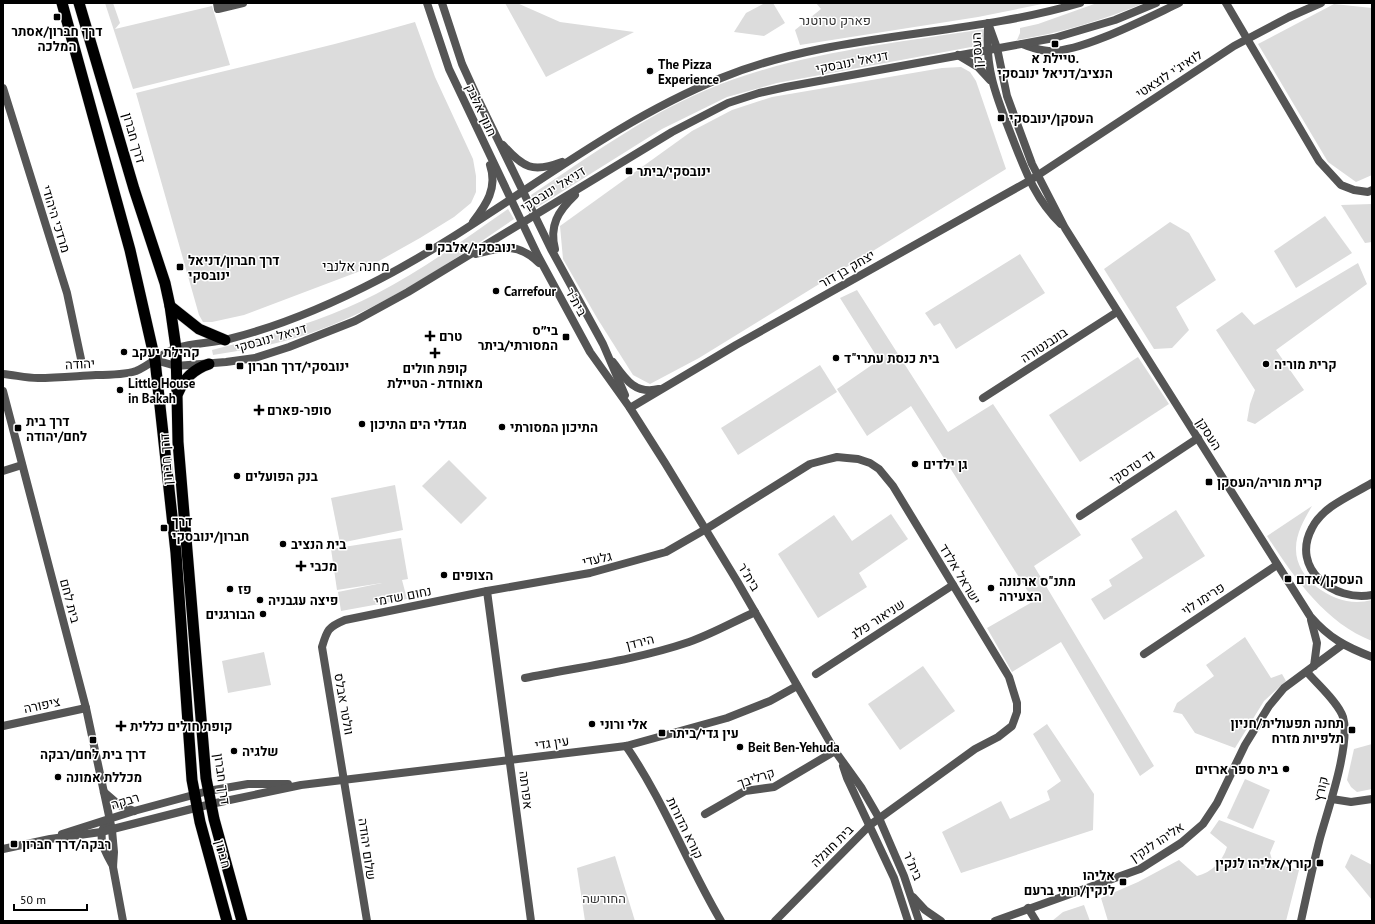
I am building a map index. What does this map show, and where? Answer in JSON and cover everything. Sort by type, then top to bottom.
[{"type":"highway","name":"דרך חברון","points":[[62,3],[130,250],[155,360],[176,553],[190,763],[194,794]]},
{"type":"highway","name":"דרך חברון","points":[[79,3],[138,203],[163,276],[170,306],[176,348],[178,442],[208,791],[242,921]]},
{"type":"highway","points":[[170,306],[199,329],[225,340]]},
{"type":"highway","points":[[177,394],[189,376],[200,368],[209,364]]},
{"type":"highway","name":"חברון","points":[[194,794],[196,808],[227,921]]},
{"type":"street","points":[[217,3],[218,9],[243,3]]},
{"type":"street","name":"חנוך אלבק","points":[[427,3],[448,69],[521,224]]},
{"type":"street","name":"חנוך אלבק","points":[[442,3],[462,64],[534,216]]},
{"type":"street","name":"דניאל ינובסקי","points":[[155,360],[176,348],[225,340],[271,327],[334,302],[382,278],[468,227],[581,154],[671,101],[721,78],[752,66],[801,52],[988,23],[1047,12],[1080,3]]},
{"type":"street","name":"דניאל ינובסקי","points":[[155,360],[176,366],[209,364],[255,358],[355,321],[408,292],[521,224],[650,143],[701,116],[746,97],[786,87],[1021,44],[1083,30],[1156,3]]},
{"type":"street","points":[[1021,44],[1048,51],[1074,48],[1143,20],[1179,3]]},
{"type":"street","points":[[1226,3],[1323,166],[1341,185],[1354,190],[1368,192],[1372,190]]},
{"type":"street","name":"לואיג'י לוצאטי","points":[[1029,181],[1179,81],[1247,39],[1321,3]]},
{"type":"street","name":"העסקן","points":[[988,23],[997,48],[1007,96],[1037,176],[1054,205],[1065,228],[1306,610],[1326,633],[1342,645],[1372,657]]},
{"type":"street","name":"העסקן","points":[[988,23],[986,50],[992,82],[1029,181],[1046,208],[1065,228]]},
{"type":"street","points":[[958,55],[978,66],[992,82]]},
{"type":"street","name":"מרדכי היהודי","points":[[3,88],[67,292],[81,359]]},
{"type":"street","points":[[468,227],[486,205],[492,190],[492,170],[480,136]]},
{"type":"street","points":[[496,136],[513,156],[522,164],[531,168],[541,169],[581,154]]},
{"type":"street","points":[[558,262],[552,239],[553,226],[557,215],[566,203],[590,180]]},
{"type":"street","name":"יצחק בן דור","points":[[630,408],[1029,181]]},
{"type":"street","name":"בית\"ר","points":[[534,216],[607,354],[630,408]]},
{"type":"street","name":"בית\"ר","points":[[521,224],[590,352],[630,408],[706,529],[841,761],[861,787],[878,818],[912,896],[919,921]]},
{"type":"street","points":[[466,257],[494,249],[512,247],[528,253],[545,269]]},
{"type":"street","name":"בונבנטורה","points":[[983,398],[1117,312]]},
{"type":"street","name":"בית\"ר","points":[[607,354],[620,372],[638,389]]},
{"type":"street","name":"יהודה","points":[[3,374],[38,378],[121,374],[135,371],[155,360]]},
{"type":"street","name":"יצחק בן דור","points":[[638,389],[650,391],[678,380]]},
{"type":"street","name":"בית לחם","points":[[3,390],[86,708],[112,830],[114,852],[113,867]]},
{"type":"street","name":"גד טדסקי","points":[[1080,516],[1198,438]]},
{"type":"street","name":"ישראל אלדד","points":[[706,529],[810,464],[836,457],[858,459],[879,469],[887,477],[1009,677],[1017,703],[1017,712],[1012,726],[998,737],[975,749],[878,818]]},
{"type":"street","points":[[3,471],[22,465]]},
{"type":"street","points":[[1372,483],[1324,513],[1312,528],[1306,546],[1309,564],[1314,573],[1323,583],[1340,593],[1360,597],[1372,595]]},
{"type":"street","name":"גלעדי","points":[[487,591],[590,574],[619,566],[666,552],[706,529]]},
{"type":"street","name":"פרימו לוי","points":[[1144,654],[1277,565]]},
{"type":"street","name":"שניאור פלג","points":[[816,674],[953,585]]},
{"type":"street","name":"נחום שדמי","points":[[327,631],[333,625],[345,620],[487,591]]},
{"type":"street","name":"אפרתה","points":[[487,591],[511,761],[531,921]]},
{"type":"street","points":[[1306,610],[1315,633],[1316,653],[1310,669]]},
{"type":"street","name":"הירדן","points":[[525,678],[634,657],[688,642],[708,635],[755,612]]},
{"type":"street","name":"וולטר אבלס","points":[[327,631],[322,647],[345,781]]},
{"type":"street","name":"אליהו לנקין","points":[[995,921],[1140,869],[1181,843],[1203,824],[1217,803],[1236,768],[1245,745],[1269,706],[1284,688],[1342,645]]},
{"type":"street","name":"קורץ","points":[[1301,921],[1320,838],[1332,799],[1345,736],[1343,717],[1337,706],[1310,669]]},
{"type":"street","name":"עין גדי","points":[[208,791],[248,784],[301,785],[345,781],[626,746],[727,718],[770,701],[797,686]]},
{"type":"street","name":"ציפורה","points":[[3,726],[86,708]]},
{"type":"street","name":"קורא הדורות","points":[[626,746],[642,769],[674,829],[702,889],[721,921]]},
{"type":"street","name":"קרליבך","points":[[705,814],[746,791],[774,787],[835,751]]},
{"type":"street","name":"בית\"ר","points":[[841,761],[847,778],[894,878],[908,921]]},
{"type":"street","name":"שלום יהודה","points":[[345,781],[355,853],[367,921]]},
{"type":"street","name":"עין גדי","points":[[211,804],[301,785]]},
{"type":"street","name":"רבקה","points":[[50,839],[134,810],[208,791]]},
{"type":"street","points":[[104,792],[119,805],[134,810]]},
{"type":"street","points":[[1332,799],[1351,802],[1372,799]]},
{"type":"street","name":"רבקה","points":[[3,849],[50,839],[112,830],[211,804]]},
{"type":"street","points":[[109,818],[101,832],[103,846],[113,867],[123,921]]},
{"type":"street","name":"בית חוגלה","points":[[775,921],[802,892],[878,818]]},
{"type":"street","points":[[912,896],[925,910],[941,921]]},
{"type":"street","points":[[1028,908],[1036,921]]},
{"type":"green space","points":[[105,3],[113,3],[120,23],[115,29],[212,6],[230,65],[133,89]]},
{"type":"green space","points":[[505,3],[517,3],[560,22],[634,32],[546,77]]},
{"type":"green space","points":[[765,3],[773,3],[785,23],[764,36],[734,32],[746,13]]},
{"type":"green space","name":"פארק טרוטנר","points":[[816,3],[1047,3],[978,17],[800,45],[795,30],[821,9]]},
{"type":"green space","points":[[1097,3],[1144,3],[1082,25],[1049,34],[1017,40],[1020,33],[1020,28],[1038,24]]},
{"type":"green space","points":[[1334,4],[1372,8],[1372,175],[1356,182],[1328,162],[1258,44]]},
{"type":"green space","points":[[415,22],[435,77],[473,159],[476,176],[476,192],[471,203],[454,217],[363,270],[244,315],[212,322],[203,322],[199,315],[136,93],[311,50]]},
{"type":"green space","points":[[984,29],[982,45],[777,83],[727,97],[662,129],[536,208],[531,195],[616,139],[659,113],[681,101],[737,78],[772,67],[842,51]]},
{"type":"green space","points":[[961,67],[970,72],[976,81],[1006,169],[699,358],[650,384],[633,375],[597,318],[563,259],[560,226],[692,131],[732,110],[772,97],[942,68]]},
{"type":"green space","points":[[1372,204],[1372,242],[1365,243],[1341,205]]},
{"type":"green space","points":[[508,209],[514,219],[441,268],[365,310],[299,337],[262,346],[213,355],[212,350],[296,327],[356,304],[393,285],[427,264]]},
{"type":"green space","points":[[1325,216],[1352,253],[1296,288],[1274,251]]},
{"type":"green space","points":[[1170,222],[1189,233],[1216,280],[1176,307],[1189,330],[1172,348],[1154,349],[1104,269]]},
{"type":"green space","points":[[1020,254],[1045,293],[956,349],[940,323],[934,326],[925,313]]},
{"type":"green space","points":[[1358,263],[1367,284],[1276,350],[1304,390],[1255,424],[1247,421],[1250,404],[1255,390],[1216,330],[1242,312],[1254,325]]},
{"type":"green space","points":[[857,290],[948,432],[993,404],[1081,535],[1034,566],[1154,766],[1140,776],[1061,642],[1012,672],[987,628],[1034,601],[911,406],[867,436],[837,389],[879,360],[840,298]]},
{"type":"green space","points":[[1138,357],[1169,404],[1080,462],[1049,415]]},
{"type":"green space","points":[[820,365],[837,392],[738,455],[721,428]]},
{"type":"green space","points":[[449,460],[487,498],[461,524],[422,486]]},
{"type":"green space","points":[[395,485],[403,530],[340,543],[331,498]]},
{"type":"green space","points":[[1312,506],[1301,526],[1296,542],[1297,559],[1301,569],[1316,586],[1336,598],[1357,602],[1372,600],[1372,641],[1339,623],[1312,597],[1299,582],[1267,536]]},
{"type":"green space","points":[[1176,510],[1205,556],[1104,620],[1091,599],[1112,586],[1109,580],[1143,558],[1131,539]]},
{"type":"green space","points":[[891,514],[908,539],[859,573],[867,587],[818,618],[778,554],[834,515],[852,541]]},
{"type":"green space","points":[[401,538],[408,579],[402,580],[407,599],[341,611],[338,592],[382,583],[337,590],[331,549]]},
{"type":"green space","points":[[1245,637],[1271,678],[1282,674],[1286,681],[1264,701],[1235,748],[1195,733],[1182,714],[1173,712],[1177,703],[1214,676],[1206,665]]},
{"type":"green space","points":[[264,652],[271,685],[228,693],[222,661]]},
{"type":"green space","points":[[923,666],[955,711],[900,750],[868,704]]},
{"type":"green space","points":[[1047,724],[1094,794],[1093,830],[961,873],[942,832],[1001,801],[1010,819],[1050,800],[1047,791],[1061,781],[1033,734]]},
{"type":"green space","points":[[1372,744],[1372,789],[1357,792],[1351,787],[1347,780],[1354,749]]},
{"type":"green space","points":[[1245,779],[1270,790],[1253,829],[1227,818]]},
{"type":"green space","points":[[1219,820],[1275,841],[1270,853],[1273,863],[1299,870],[1286,921],[1108,921],[1101,898],[1138,882],[1179,860],[1197,876],[1216,866],[1227,847],[1210,833]]},
{"type":"green space","points":[[1351,854],[1372,865],[1372,900],[1345,867]]},
{"type":"green space","name":"החורשה","points":[[615,856],[635,921],[585,921],[577,868]]},
{"type":"green space","points":[[1084,905],[1090,921],[1052,921],[1063,912]]},
{"type":"place","name":"דרך חברון/אסתר המלכה","points":[[57,17]]},
{"type":"place","name":"טיילת א. הנציב/דניאל ינובסקי","points":[[1055,44]]},
{"type":"place","name":"The Pizza Experience","points":[[650,71]]},
{"type":"place","name":"העסקן/ינובסקי","points":[[1001,118]]},
{"type":"place","name":"ינובסקי/ביתר","points":[[629,171]]},
{"type":"place","name":"ינובסקי/אלבק","points":[[429,247]]},
{"type":"place","name":"דרך חברון/דניאל ינובסקי","points":[[180,267]]},
{"type":"place","name":"Carrefour","points":[[496,291]]},
{"type":"place","name":"טרם","points":[[430,336]]},
{"type":"place","name":"בי״ס המסורתי/ביתר","points":[[566,337]]},
{"type":"place","name":"קהילת יעקב","points":[[124,352]]},
{"type":"place","name":"קופת חולים מאוחדת - הטיילת","points":[[435,353]]},
{"type":"place","name":"בית כנסת עתרי\"ד","points":[[836,358]]},
{"type":"place","name":"קרית מוריה","points":[[1266,364]]},
{"type":"place","name":"ינובסקי/דרך חברון","points":[[240,366]]},
{"type":"place","name":"Little House in Bakah","points":[[120,390]]},
{"type":"place","name":"סופר-פארם","points":[[259,410]]},
{"type":"place","name":"מגדלי הים התיכון","points":[[362,424]]},
{"type":"place","name":"התיכון המסורתי","points":[[502,427]]},
{"type":"place","name":"דרך בית לחם/יהודה","points":[[18,428]]},
{"type":"place","name":"גן ילדים","points":[[915,464]]},
{"type":"place","name":"בנק הפועלים","points":[[237,476]]},
{"type":"place","name":"קרית מוריה/העסקן","points":[[1209,482]]},
{"type":"place","name":"דרך חברון/ינובסקי","points":[[164,528]]},
{"type":"place","name":"בית הנציב","points":[[283,544]]},
{"type":"place","name":"מכבי","points":[[301,566]]},
{"type":"place","name":"הצופים","points":[[444,575]]},
{"type":"place","name":"העסקן/אדם","points":[[1288,579]]},
{"type":"place","name":"מתנ\"ס ארנונה הצעירה","points":[[991,588]]},
{"type":"place","name":"פז","points":[[230,589]]},
{"type":"place","name":"פיצה עגבניה","points":[[260,600]]},
{"type":"place","name":"הבורגנים","points":[[263,614]]},
{"type":"place","name":"אלי ורוני","points":[[592,724]]},
{"type":"place","name":"קופת חולים כללית","points":[[121,726]]},
{"type":"place","name":"תחנה תפעולית/חניון תלפיות מזרח","points":[[1352,730]]},
{"type":"place","name":"עין גדי/ביתר","points":[[662,733]]},
{"type":"place","name":"דרך בית לחם/רבקה","points":[[93,740]]},
{"type":"place","name":"Beit Ben-Yehuda","points":[[740,747]]},
{"type":"place","name":"שלגיה","points":[[234,751]]},
{"type":"place","name":"בית ספר ארזים","points":[[1286,769]]},
{"type":"place","name":"מכללת אמונה","points":[[58,777]]},
{"type":"place","name":"רבקה/דרך חברון","points":[[14,844]]},
{"type":"place","name":"קורץ/אליהו לנקין","points":[[1320,863]]},
{"type":"place","name":"אליהו לנקין/רותי ברעם","points":[[1123,882]]},
{"type":"district","name":"מחנה אלנבי","points":[[356,266]]}]
